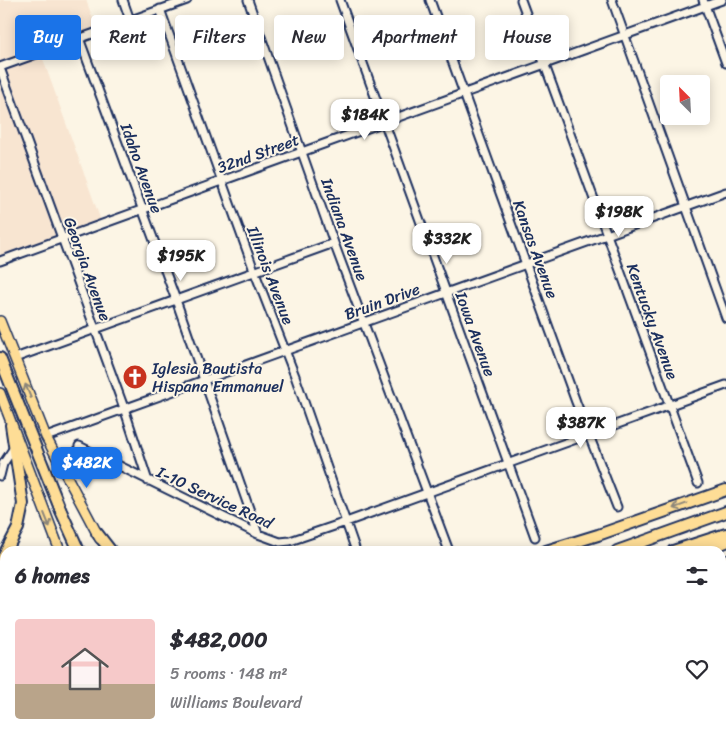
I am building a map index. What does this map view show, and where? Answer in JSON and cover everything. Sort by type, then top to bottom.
[{"type":"highway","points":[[0,358],[58,505],[77,546]]},
{"type":"highway","points":[[9,546],[18,528],[23,504],[11,425]]},
{"type":"highway","points":[[563,546],[598,536],[726,490]]},
{"type":"highway","points":[[631,546],[726,512]]},
{"type":"highway","points":[[98,533],[107,546]]},
{"type":"highway","points":[[689,546],[726,534]]},
{"type":"main road","points":[[0,322],[46,437],[98,533],[103,546]]},
{"type":"main road","points":[[0,393],[58,546]]},
{"type":"street","points":[[122,0],[128,15]]},
{"type":"street","points":[[144,15],[187,0]]},
{"type":"street","name":"Indiana Avenue","points":[[248,0],[334,243],[447,546]]},
{"type":"street","name":"Iowa Avenue","points":[[340,0],[535,537]]},
{"type":"street","name":"Kansas Avenue","points":[[430,0],[588,434],[617,507]]},
{"type":"street","name":"Kentucky Avenue","points":[[521,0],[698,483]]},
{"type":"street","points":[[612,0],[726,318]]},
{"type":"street","name":"32nd Street","points":[[0,261],[625,35],[704,3],[722,0]]},
{"type":"street","points":[[704,3],[726,63]]},
{"type":"street","name":"Illinois Avenue","points":[[160,9],[221,181],[286,350],[354,546]]},
{"type":"street","name":"Idaho Avenue","points":[[81,43],[176,300],[258,534]]},
{"type":"street","points":[[0,67],[19,60]]},
{"type":"street","name":"Georgia Avenue","points":[[0,67],[124,408],[148,481]]},
{"type":"street","name":"Bruin Drive","points":[[46,437],[726,192]]},
{"type":"street","points":[[15,358],[334,243]]},
{"type":"street","name":"I-10 Service Road","points":[[79,446],[258,534],[280,542],[290,541],[346,522],[726,385]]},
{"type":"street","points":[[0,476],[3,464],[15,446]]},
{"type":"shaded area","points":[[0,0],[86,0],[92,15],[91,29],[81,33],[81,15],[15,15],[15,60],[43,60],[101,221],[0,257]]},
{"type":"place","name":"Iglesia Bautista Hispana Emmanuel","points":[[135,377]]}]
